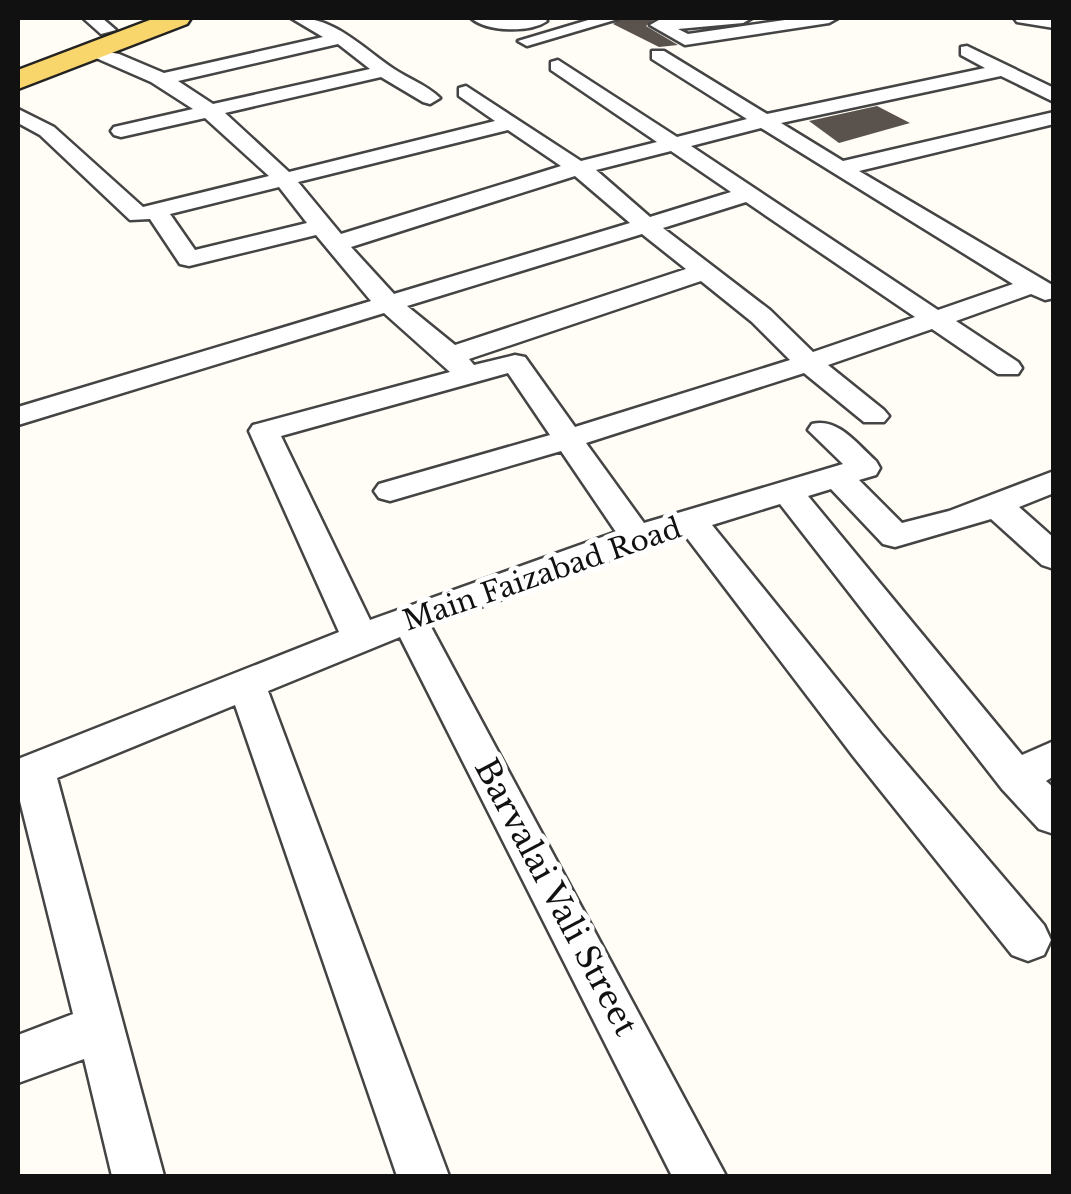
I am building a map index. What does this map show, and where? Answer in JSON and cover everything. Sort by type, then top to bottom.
[{"type":"main road","points":[[18,64],[140,18]]},
{"type":"main road","points":[[18,76],[161,18]]},
{"type":"main road","points":[[18,76],[96,33],[178,18]]},
{"type":"street","points":[[300,18],[340,38],[430,98]]},
{"type":"street","points":[[480,18],[488,23],[538,21],[535,18]]},
{"type":"street","points":[[743,18],[659,25],[685,40],[829,18]]},
{"type":"street","points":[[1022,18],[1054,23]]},
{"type":"street","points":[[526,42],[614,22]]},
{"type":"street","points":[[96,33],[123,59],[204,110],[257,151],[390,305],[460,365],[515,363],[636,537]]},
{"type":"street","points":[[160,80],[340,38]]},
{"type":"street","points":[[967,52],[1054,96]]},
{"type":"street","points":[[658,55],[1043,291]]},
{"type":"street","points":[[558,66],[1008,368]]},
{"type":"street","points":[[121,131],[384,70]]},
{"type":"street","points":[[156,211],[189,259],[327,235],[761,121],[1003,70]]},
{"type":"street","points":[[466,92],[578,168],[761,316],[810,364],[874,416]]},
{"type":"street","points":[[18,115],[46,131],[138,215],[512,123]]},
{"type":"street","points":[[839,169],[1043,120],[1054,134]]},
{"type":"street","points":[[18,416],[750,194]]},
{"type":"street","points":[[360,638],[264,430],[460,365],[706,271]]},
{"type":"street","points":[[390,492],[570,441],[936,320],[1043,291]]},
{"type":"street","points":[[823,430],[865,468],[838,477],[895,536],[958,520],[1054,481]]},
{"type":"street","name":"Main Faizabad Road","points":[[26,772],[409,619],[636,537],[838,477]]},
{"type":"street","points":[[787,492],[1016,777],[1054,816]]},
{"type":"street","points":[[995,504],[1054,557]]},
{"type":"street","points":[[692,522],[867,745],[1028,940]]},
{"type":"street","name":"Barvalai Vali Street","points":[[409,619],[700,1176]]},
{"type":"street","points":[[246,683],[423,1176]]},
{"type":"street","points":[[1016,777],[1054,757]]},
{"type":"street","points":[[26,772],[102,1028],[138,1176]]},
{"type":"street","points":[[18,1059],[102,1028]]},
{"type":"building","points":[[621,18],[656,18],[646,26],[678,45],[659,47],[613,24]]},
{"type":"building","points":[[877,106],[910,123],[839,143],[809,121]]}]
